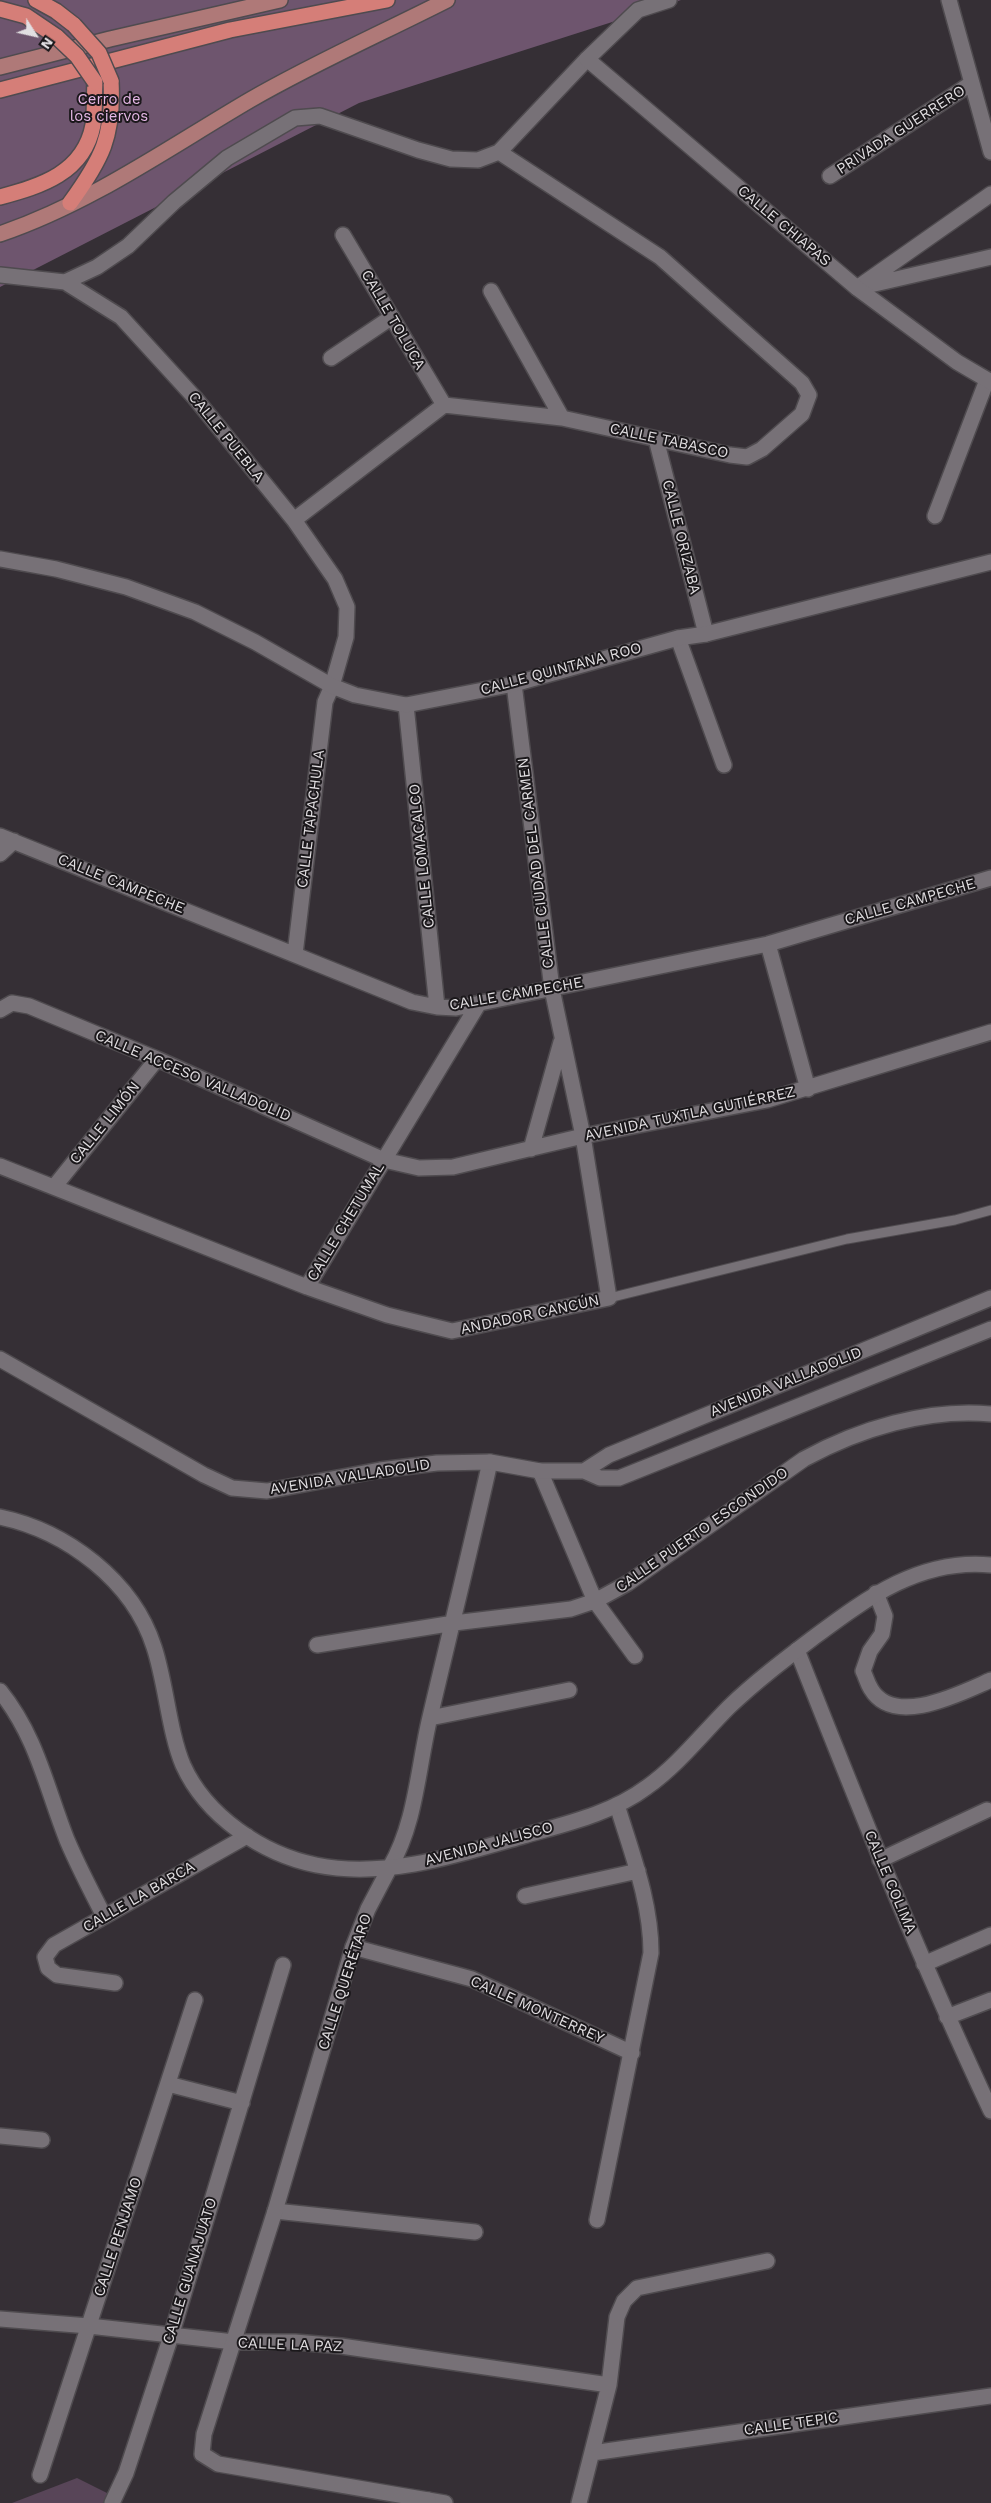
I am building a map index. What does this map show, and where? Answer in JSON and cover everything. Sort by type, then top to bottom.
[{"type":"highway","points":[[36,0],[56,11],[74,25],[99,53],[111,81],[113,110],[108,138],[94,170],[70,203]]},
{"type":"highway","points":[[0,90],[230,30],[387,0]]},
{"type":"highway","points":[[0,9],[26,16],[57,37],[77,56],[95,82],[92,126],[81,153],[69,168],[50,181],[0,197]]},
{"type":"main road","points":[[0,67],[110,39],[280,0]]},
{"type":"main road","points":[[0,234],[32,223],[128,176],[252,99],[447,0]]},
{"type":"street","points":[[65,282],[97,267],[128,246],[174,202],[227,158],[295,118],[320,116],[418,150],[451,159],[478,160],[499,152],[587,59],[638,10],[669,0]]},
{"type":"street","points":[[949,0],[991,152]]},
{"type":"street","name":"CALLE CHIAPAS","points":[[587,59],[857,288],[956,362],[989,381]]},
{"type":"street","name":"PRIVADA GUERRERO","points":[[830,176],[972,83]]},
{"type":"street","name":"CALLE TABASCO","points":[[444,405],[562,418],[730,455],[747,457],[762,449],[802,414],[809,395],[802,383],[660,257],[499,152]]},
{"type":"street","points":[[857,288],[991,194]]},
{"type":"street","name":"CALLE TOLUCA","points":[[343,234],[444,405]]},
{"type":"street","points":[[857,288],[991,257]]},
{"type":"street","name":"CALLE PUEBLA","points":[[0,275],[65,282],[121,316],[195,398],[294,520],[335,579],[347,606],[346,637],[332,686]]},
{"type":"street","points":[[491,291],[562,418]]},
{"type":"street","points":[[331,358],[392,317]]},
{"type":"street","points":[[936,516],[989,381]]},
{"type":"street","points":[[294,520],[444,405]]},
{"type":"street","name":"CALLE ORIZABA","points":[[656,439],[706,634]]},
{"type":"street","name":"CALLE QUINTANA ROO","points":[[0,559],[56,569],[117,585],[196,612],[255,642],[332,686],[355,695],[406,705],[514,684],[678,638],[706,634],[991,562]]},
{"type":"street","points":[[678,638],[724,765]]},
{"type":"street","name":"CALLE CIUDAD DEL CARMEN","points":[[514,684],[552,989],[583,1136],[610,1298]]},
{"type":"street","name":"CALLE TAPACHULA","points":[[295,954],[325,702],[332,686]]},
{"type":"street","name":"CALLE LOMACALCO","points":[[406,705],[437,1007]]},
{"type":"street","points":[[0,854],[7,839]]},
{"type":"street","name":"CALLE CAMPECHE","points":[[7,839],[412,1002],[437,1007],[456,1008],[768,944],[991,878]]},
{"type":"street","points":[[768,944],[808,1089]]},
{"type":"street","name":"CALLE ACCESO VALLADOLID","points":[[0,1010],[12,1003],[29,1006],[157,1059],[384,1160]]},
{"type":"street","name":"CALLE CHETUMAL","points":[[0,1166],[306,1288],[479,1003]]},
{"type":"street","name":"AVENIDA TUXTLA GUTIÉRREZ","points":[[384,1160],[418,1168],[453,1167],[583,1136],[767,1100],[991,1032]]},
{"type":"street","points":[[531,1149],[562,1040]]},
{"type":"street","name":"CALLE LIMÓN","points":[[54,1187],[157,1059]]},
{"type":"street","name":"ANDADOR CANCÚN","points":[[306,1288],[387,1315],[452,1331],[610,1298]]},
{"type":"street","name":"AVENIDA VALLADOLID","points":[[584,1471],[609,1454],[991,1298]]},
{"type":"street","name":"AVENIDA VALLADOLID","points":[[0,1359],[168,1456],[232,1488],[267,1491],[380,1470],[437,1463],[490,1462],[540,1471],[584,1471],[600,1478],[619,1478],[991,1330]]},
{"type":"street","name":"CALLE PUERTO ESCONDIDO","points":[[318,1645],[454,1623],[571,1609],[595,1601],[628,1583],[804,1459],[830,1445],[858,1434],[919,1418],[948,1414],[991,1414]]},
{"type":"street","name":"CALLE QUERÉTARO","points":[[428,2501],[218,2464],[202,2454],[204,2434],[275,2211],[353,1947],[368,1909],[400,1849],[406,1831],[430,1718],[454,1623],[490,1462]]},
{"type":"street","points":[[540,1471],[595,1601],[634,1656]]},
{"type":"street","name":"AVENIDA JALISCO","points":[[0,1517],[17,1520],[49,1533],[84,1554],[115,1582],[138,1613],[154,1646],[182,1762],[194,1786],[210,1805],[247,1836],[279,1854],[316,1865],[347,1869],[390,1867],[445,1858],[579,1820],[617,1805],[646,1789],[675,1764],[746,1691],[876,1593],[919,1574],[948,1565],[991,1565]]},
{"type":"street","points":[[876,1593],[885,1616],[882,1634],[870,1651],[863,1671],[871,1690],[890,1705],[915,1708],[939,1702],[991,1680]]},
{"type":"street","name":"CALLE COLIMA","points":[[798,1650],[880,1860],[947,2017],[991,2110]]},
{"type":"street","points":[[430,1718],[569,1690]]},
{"type":"street","points":[[0,1691],[14,1708],[31,1739],[67,1840],[104,1916]]},
{"type":"street","points":[[597,2220],[651,1953],[651,1926],[638,1871],[617,1805]]},
{"type":"street","points":[[880,1860],[987,1810]]},
{"type":"street","name":"CALLE LA BARCA","points":[[115,1983],[57,1975],[48,1968],[45,1957],[54,1945],[247,1836]]},
{"type":"street","points":[[526,1896],[638,1871]]},
{"type":"street","points":[[924,1964],[991,1935]]},
{"type":"street","name":"CALLE MONTERREY","points":[[353,1947],[472,1979],[632,2053]]},
{"type":"street","name":"CALLE GUANAJUATO","points":[[112,2503],[126,2473],[171,2336],[284,1965]]},
{"type":"street","name":"CALLE PENJAMO","points":[[40,2475],[195,2000]]},
{"type":"street","points":[[947,2017],[991,2000]]},
{"type":"street","points":[[168,2084],[242,2103]]},
{"type":"street","points":[[0,2136],[42,2140]]},
{"type":"street","points":[[275,2211],[475,2232]]},
{"type":"street","points":[[579,2503],[609,2386],[617,2317],[624,2301],[638,2288],[767,2261]]},
{"type":"street","name":"CALLE LA PAZ","points":[[0,2320],[89,2326],[234,2342],[296,2342],[341,2346],[609,2386]]},
{"type":"street","name":"CALLE TEPIC","points":[[592,2453],[991,2396]]},
{"type":"street","points":[[428,2501],[445,2503]]},
{"type":"lane","points":[[610,1298],[847,1239],[955,1220],[991,1210]]},
{"type":"shaded area","points":[[77,2478],[109,2494],[106,2503],[12,2503]]},
{"type":"green space","name":"Cerro de los ciervos","points":[[0,0],[681,0],[359,103],[0,287]]}]
